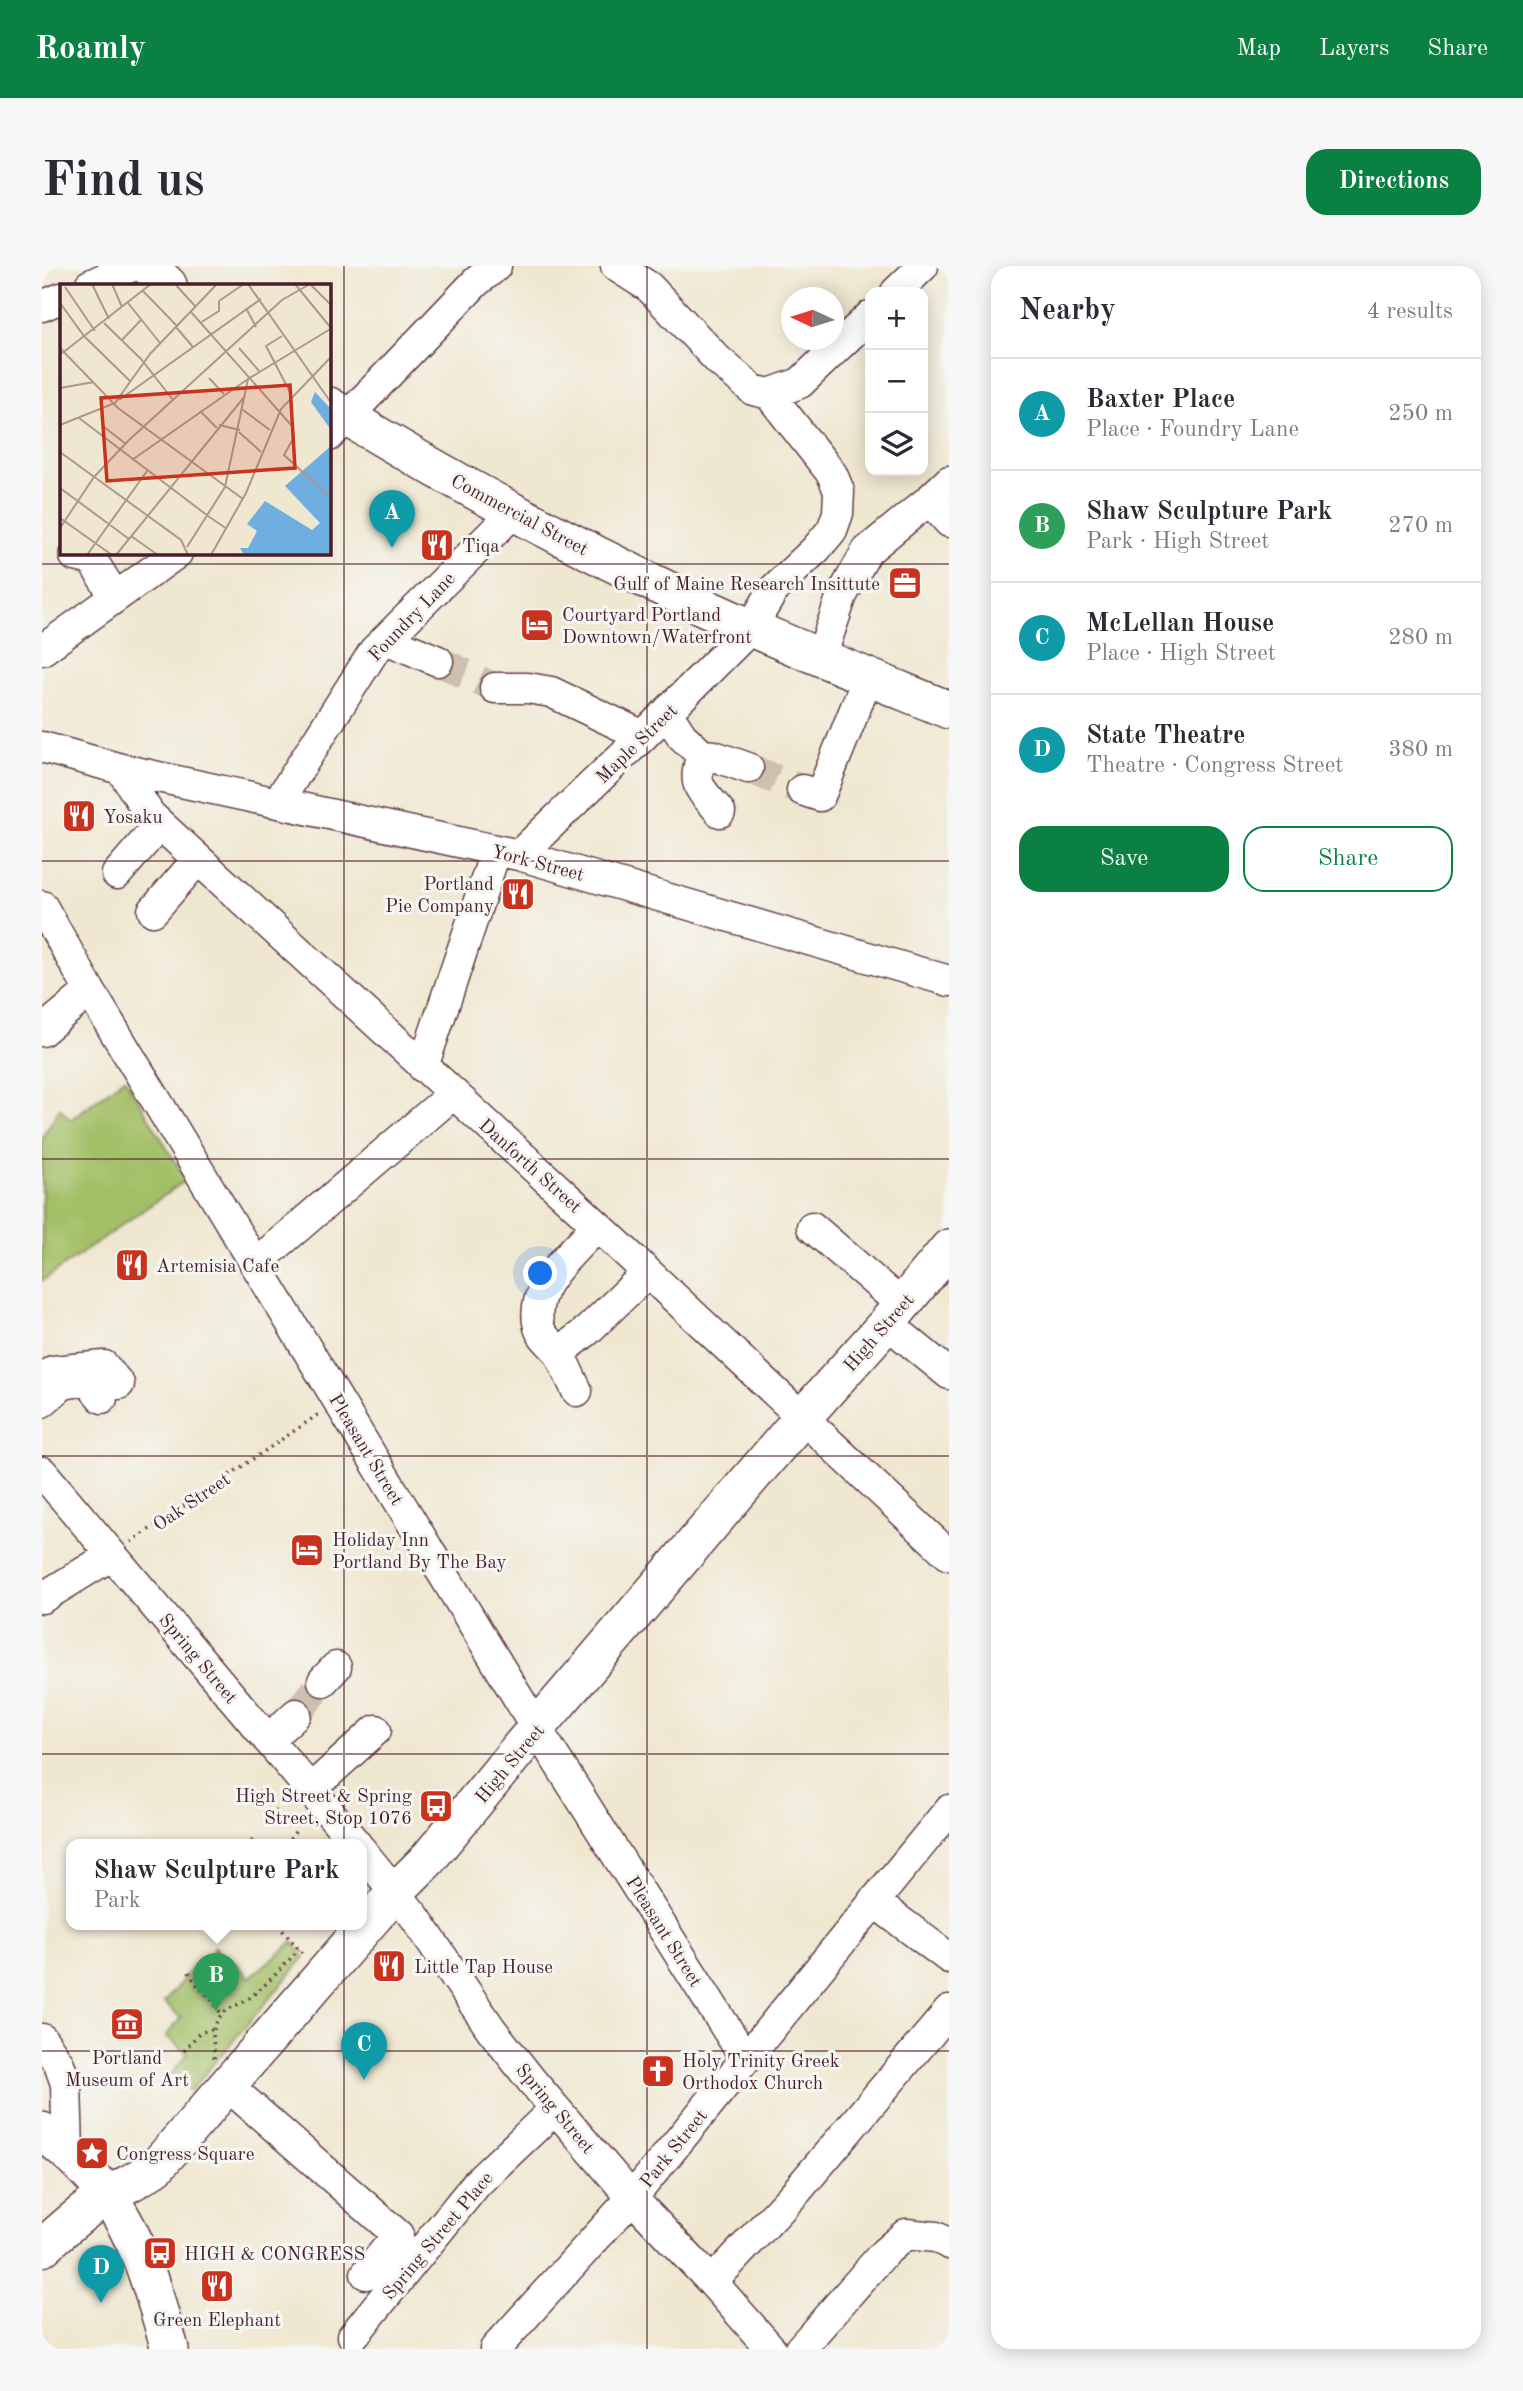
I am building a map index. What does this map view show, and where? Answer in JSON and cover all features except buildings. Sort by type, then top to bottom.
[{"type":"main road","points":[[148,266],[166,284]]},
{"type":"main road","name":"Commercial Street","points":[[335,420],[406,453],[642,578],[751,628],[949,710]]},
{"type":"main road","name":"High Street","points":[[367,1922],[428,1859],[949,1248]]},
{"type":"main road","name":"High Street","points":[[42,2248],[66,2226],[108,2196],[157,2166],[221,2075],[360,1930]]},
{"type":"main road","points":[[55,2142],[108,2196],[128,2231],[151,2285],[170,2349]]},
{"type":"street","points":[[92,284],[132,266]]},
{"type":"street","points":[[901,287],[923,266]]},
{"type":"street","points":[[335,420],[492,267]]},
{"type":"street","points":[[632,270],[718,360],[753,390],[769,394],[800,383],[865,321]]},
{"type":"street","points":[[42,306],[60,298]]},
{"type":"street","name":"Maple Street","points":[[423,1067],[507,853],[667,713],[751,628],[774,589],[832,530],[838,513],[839,491],[832,474],[769,394]]},
{"type":"street","points":[[821,657],[842,595],[867,551],[942,501]]},
{"type":"street","name":"Foundry Lane","points":[[278,802],[374,651],[514,512]]},
{"type":"street","points":[[42,650],[174,555]]},
{"type":"street","points":[[386,639],[438,662]]},
{"type":"street","points":[[803,789],[820,796],[867,677]]},
{"type":"street","points":[[495,688],[528,688],[551,692],[643,736]]},
{"type":"street","points":[[667,713],[682,736],[702,755],[714,755],[748,768]]},
{"type":"street","name":"York Street","points":[[42,747],[121,769],[507,853],[949,981]]},
{"type":"street","points":[[702,755],[697,770],[697,784],[720,812]]},
{"type":"street","name":"Danforth Street","points":[[121,769],[150,815],[597,1225],[949,1555]]},
{"type":"street","points":[[117,874],[160,824]]},
{"type":"street","points":[[153,911],[198,859]]},
{"type":"street","name":"Pleasant Street","points":[[42,906],[90,991],[537,1729],[745,2058]]},
{"type":"street","points":[[42,1031],[90,991]]},
{"type":"street","points":[[255,1264],[453,1094]]},
{"type":"street","points":[[577,1391],[559,1353],[539,1329],[538,1306],[543,1287],[597,1225]]},
{"type":"street","points":[[812,1227],[949,1374]]},
{"type":"street","points":[[559,1353],[588,1330],[647,1273]]},
{"type":"street","points":[[42,1381],[53,1371],[104,1366],[111,1391],[87,1380],[63,1384],[42,1402]]},
{"type":"street","name":"Spring Street","points":[[42,1472],[351,1839]]},
{"type":"street","points":[[42,1598],[112,1555]]},
{"type":"street","points":[[268,1741],[296,1714]]},
{"type":"street","points":[[310,1790],[376,1730]]},
{"type":"street","name":"Park Street","points":[[495,2349],[632,2198],[949,1810]]},
{"type":"street","name":"Spring Street","points":[[367,1857],[423,1928],[491,2029],[555,2109],[632,2198],[771,2349]]},
{"type":"street","points":[[873,1901],[949,1958]]},
{"type":"street","points":[[712,2282],[796,2192],[949,2011]]},
{"type":"street","points":[[42,2039],[59,2064],[66,2084],[55,2142]]},
{"type":"street","points":[[221,2075],[398,2235],[366,2274]]},
{"type":"street","name":"Spring Street Place","points":[[353,2336],[477,2183],[555,2109]]},
{"type":"street","points":[[800,2349],[884,2253],[906,2234],[936,2237],[949,2244]]},
{"type":"path","name":"Oak Street","points":[[112,1555],[338,1401]]},
{"type":"path","points":[[249,1801],[264,1789]]},
{"type":"path","points":[[264,1819],[279,1808]]},
{"type":"path","points":[[290,1839],[297,1829]]},
{"type":"path","points":[[282,1930],[308,1960]]},
{"type":"path","points":[[221,2075],[213,2029],[221,2015],[231,2006],[254,1995],[299,1949]]},
{"type":"path","points":[[189,1972],[199,1989],[217,2004],[221,2015]]},
{"type":"path","points":[[184,2051],[200,2033],[213,2029]]},
{"type":"green space","points":[[125,1078],[186,1180],[42,1281],[42,1137],[60,1108],[70,1120]]},
{"type":"green space","points":[[293,1942],[305,1957],[190,2091],[171,2074],[188,2054],[166,2036],[181,2018],[164,2003],[199,1960],[209,1957],[214,1947],[232,1966],[236,1963],[249,1978]]},
{"type":"tunnel","points":[[438,661],[495,688]]},
{"type":"tunnel","points":[[748,768],[802,790]]},
{"type":"tunnel","points":[[296,1714],[323,1681]]},
{"type":"place","name":"Tiqa","points":[[437,545]]},
{"type":"place","name":"Baxter Place","points":[[392,548]]},
{"type":"place","name":"Gulf of Maine Research Insittute","points":[[905,583]]},
{"type":"place","name":"Courtyard Portland Downtown/Waterfront","points":[[537,625]]},
{"type":"place","name":"Yosaku","points":[[79,816]]},
{"type":"place","name":"Portland Pie Company","points":[[518,894]]},
{"type":"place","name":"Artemisia Cafe","points":[[132,1265]]},
{"type":"place","name":"Holiday Inn Portland By The Bay","points":[[307,1550]]},
{"type":"place","name":"High Street & Spring Street, Stop 1076","points":[[436,1806]]},
{"type":"place","name":"Little Tap House","points":[[389,1966]]},
{"type":"place","name":"Shaw Sculpture Park","points":[[216,2011]]},
{"type":"place","name":"Portland Museum of Art","points":[[127,2024]]},
{"type":"place","name":"Holy Trinity Greek Orthodox Church","points":[[658,2071]]},
{"type":"place","name":"McLellan House","points":[[364,2080]]},
{"type":"place","name":"Congress Square","points":[[92,2153]]},
{"type":"place","name":"HIGH & CONGRESS","points":[[160,2253]]},
{"type":"place","name":"Green Elephant","points":[[217,2286]]},
{"type":"place","name":"State Theatre","points":[[101,2303]]}]
